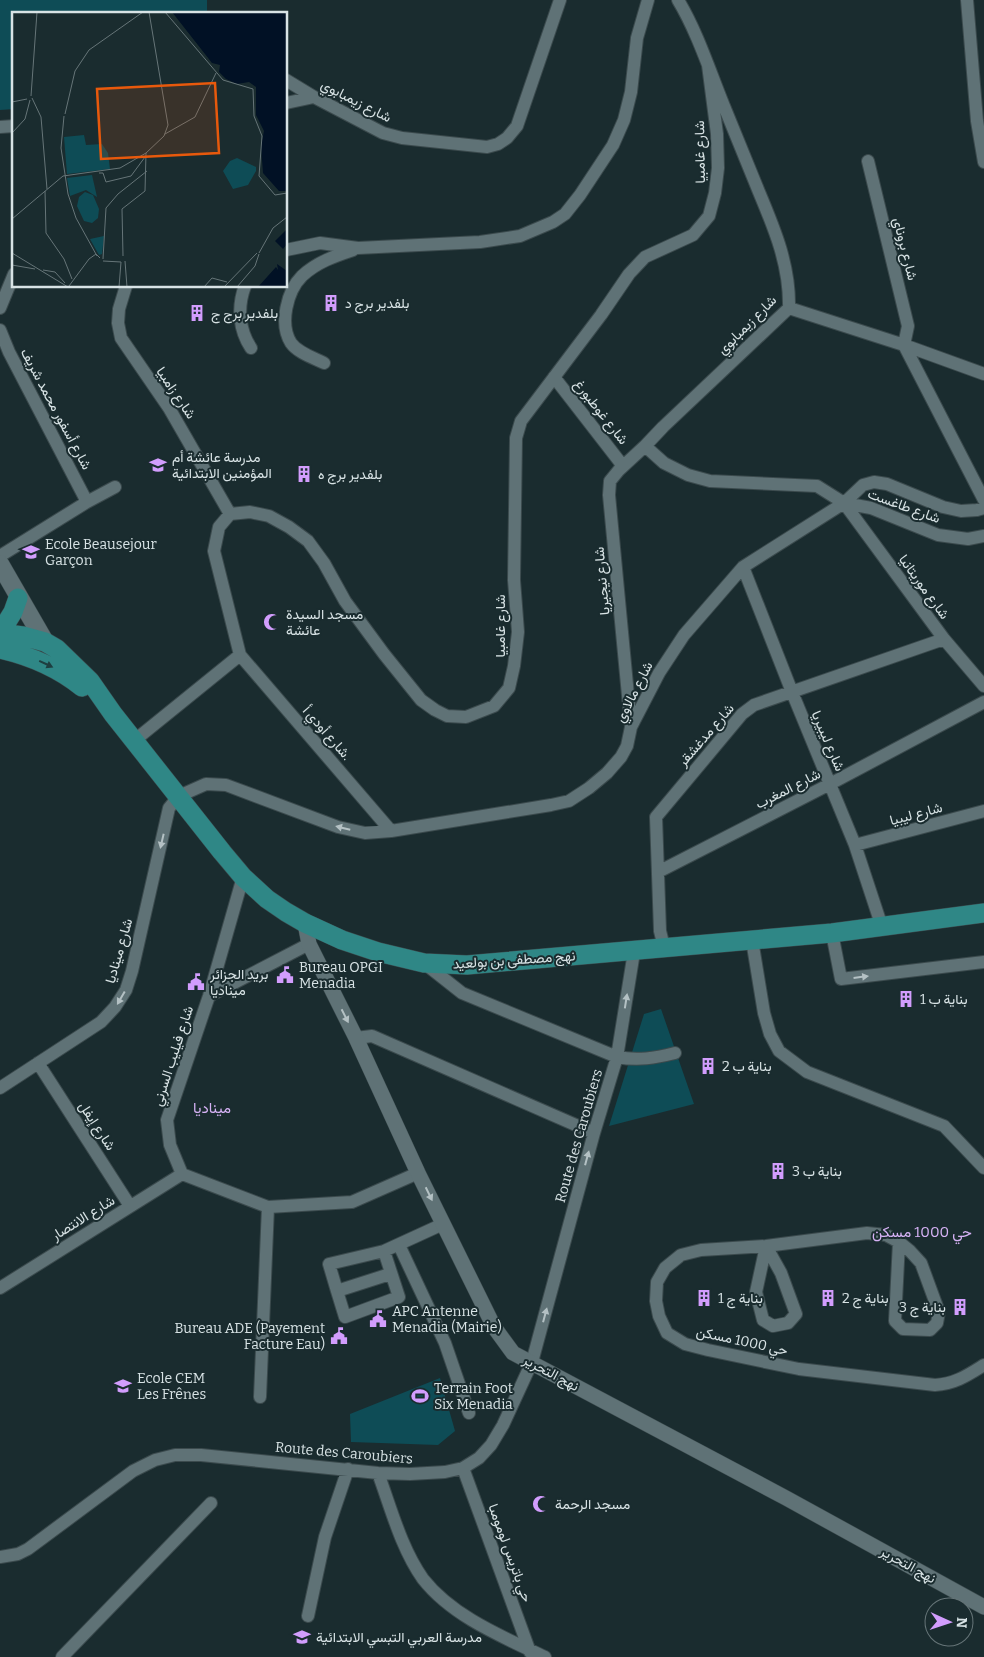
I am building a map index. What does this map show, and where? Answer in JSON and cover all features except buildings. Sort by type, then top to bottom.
[{"type":"main road","points":[[0,564],[45,642]]},
{"type":"main road","points":[[8,650],[0,633],[13,612],[18,598]]},
{"type":"main road","name":"نهج مصطفى بن بولعيد","points":[[0,633],[23,636],[45,642],[57,649],[90,681],[113,714],[222,852],[243,877],[267,899],[305,923],[342,940],[378,952],[424,963],[467,965],[634,952],[664,947],[832,933],[984,913]]},
{"type":"main road","name":"نهج مصطفى بن بولعيد","points":[[8,650],[35,658],[69,677],[113,714]]},
{"type":"street","name":"شارع زيمبابوي","points":[[288,81],[383,133],[402,138],[487,147],[498,144],[507,138],[517,126],[560,0]]},
{"type":"street","points":[[288,250],[320,243],[358,248],[480,242],[520,236],[543,227],[565,214],[597,170],[624,120],[631,92],[637,38],[648,0]]},
{"type":"street","name":"شارع زيمبابوي","points":[[645,446],[789,308],[790,292],[787,272],[778,238],[708,65],[685,11],[678,0]]},
{"type":"street","points":[[967,0],[984,162]]},
{"type":"street","name":"شارع غامبيا","points":[[230,514],[250,512],[269,516],[289,527],[308,541],[324,563],[345,601],[421,700],[447,716],[466,717],[481,713],[494,706],[509,688],[518,632],[514,580],[516,438],[521,421],[630,274],[645,257],[693,235],[708,216],[715,193],[718,168],[717,134],[708,65]]},
{"type":"street","points":[[288,102],[314,97]]},
{"type":"street","name":"شارع بروناي","points":[[868,161],[908,326],[904,345]]},
{"type":"street","points":[[324,363],[306,355],[292,344],[285,327],[286,308],[293,289],[302,276],[319,263],[358,248]]},
{"type":"street","points":[[0,308],[12,279]]},
{"type":"street","name":"شارع زامبيا","points":[[125,288],[119,308],[118,323],[121,338],[169,408],[230,514]]},
{"type":"street","points":[[244,288],[240,305],[241,326],[244,339],[251,348]]},
{"type":"street","points":[[789,308],[904,345],[984,374]]},
{"type":"street","name":"شارع أسفور محمد شريف","points":[[0,330],[9,352],[87,502]]},
{"type":"street","points":[[904,345],[984,500]]},
{"type":"street","name":"شارع غوطبورغ","points":[[554,378],[623,466]]},
{"type":"street","points":[[645,446],[664,462],[688,475],[710,481],[817,486],[844,503]]},
{"type":"street","name":"شارع نيجيريا","points":[[631,727],[609,495],[610,481],[645,446]]},
{"type":"street","name":"شارع مالاوي","points":[[179,796],[206,784],[226,785],[338,827],[365,832],[391,831],[569,801],[607,773],[621,757],[627,746],[631,727],[659,673],[684,635],[743,567],[844,503],[862,485],[874,482],[887,484],[942,507],[961,511],[984,508]]},
{"type":"street","points":[[0,556],[87,502],[115,487]]},
{"type":"street","name":"شارع طاغست","points":[[844,503],[870,508],[938,535],[968,539],[984,536]]},
{"type":"street","name":"شارع موريتانيا","points":[[844,503],[944,639],[984,686]]},
{"type":"street","points":[[135,740],[240,655],[214,551],[219,527],[230,514]]},
{"type":"street","name":"شارع ليبيريا","points":[[743,567],[792,692],[856,845],[882,927]]},
{"type":"street","name":"شارع مدغشقر","points":[[664,947],[660,931],[656,817],[742,714],[754,705],[944,639]]},
{"type":"street","name":"شارع أودي أ.","points":[[240,655],[391,831]]},
{"type":"street","name":"شارع المغرب","points":[[658,872],[830,784],[984,702]]},
{"type":"street","name":"شارع ميناديا","points":[[0,1088],[102,1022],[126,990],[169,808],[179,796]]},
{"type":"street","name":"شارع ليبيا","points":[[856,845],[984,811]]},
{"type":"street","name":"شارع فيليب السرني","points":[[182,1174],[170,1145],[167,1120],[208,996],[243,877]]},
{"type":"street","name":"نهج التحرير","points":[[305,923],[308,944],[356,1038],[418,1173],[494,1327],[513,1353],[778,1494],[984,1607]]},
{"type":"street","points":[[832,933],[841,979],[984,962]]},
{"type":"street","points":[[752,940],[764,1013],[770,1034],[779,1051],[807,1072],[944,1126],[984,1168]]},
{"type":"street","name":"شارع فيليب السرني","points":[[208,996],[308,944]]},
{"type":"street","name":"Route des Caroubiers","points":[[0,1557],[18,1554],[28,1549],[133,1472],[155,1460],[175,1456],[202,1455],[378,1473],[410,1474],[445,1472],[463,1468],[479,1458],[491,1445],[504,1425],[532,1362],[594,1133],[617,1058],[634,952]]},
{"type":"street","points":[[424,963],[462,993],[617,1058],[633,1060],[675,1053]]},
{"type":"street","points":[[356,1038],[372,1036],[594,1133]]},
{"type":"street","name":"شارع إيفل","points":[[38,1063],[130,1206]]},
{"type":"street","points":[[182,1174],[268,1207],[352,1202],[418,1173]]},
{"type":"street","name":"شارع الانتصار","points":[[0,1288],[182,1174]]},
{"type":"street","points":[[260,1396],[268,1207]]},
{"type":"street","points":[[384,1251],[398,1297],[345,1318],[329,1264],[384,1251],[443,1224]]},
{"type":"street","name":"حي 1000 مسكن","points":[[899,1242],[895,1321],[903,1329],[930,1330],[937,1324],[939,1312],[921,1264],[899,1242],[886,1235],[867,1233],[766,1246],[701,1250],[681,1255],[665,1268],[657,1282],[656,1301],[659,1316],[667,1333],[685,1344],[798,1369],[916,1383],[949,1384],[964,1378],[984,1365]]},
{"type":"street","points":[[399,1245],[445,1343],[470,1413]]},
{"type":"street","name":"حي 1000 مسكن","points":[[766,1246],[781,1273],[796,1314],[788,1324],[773,1326],[763,1320],[756,1292],[766,1246]]},
{"type":"street","points":[[337,1291],[390,1274]]},
{"type":"street","name":"حي باتريس لومومبا","points":[[463,1468],[531,1653]]},
{"type":"street","points":[[308,1616],[325,1537],[348,1469]]},
{"type":"street","points":[[378,1473],[408,1553],[423,1578],[436,1593],[474,1622],[531,1653],[545,1657]]},
{"type":"street","points":[[62,1657],[212,1502]]},
{"type":"shaded area","points":[[0,0],[207,0],[207,12],[12,12],[12,109],[0,110]]},
{"type":"shaded area","points":[[661,1009],[694,1104],[609,1126],[644,1014]]},
{"type":"shaded area","name":"Terrain Foot Six Menadia","points":[[440,1378],[455,1431],[438,1445],[351,1442],[350,1414]]},
{"type":"place","name":"بلفدير برج د","points":[[331,303]]},
{"type":"place","name":"بلفدير برج ج","points":[[197,313]]},
{"type":"place","name":"مدرسة عائشة أم المؤمنين الابتدائية","points":[[158,465]]},
{"type":"place","name":"بلفدير برج ه","points":[[304,474]]},
{"type":"place","name":"Ecole Beausejour Garçon","points":[[31,552]]},
{"type":"place","name":"مسجد السيدة عائشة","points":[[272,622]]},
{"type":"place","name":"Bureau OPGI Menadia","points":[[285,975]]},
{"type":"place","name":"بريد الجزائر ميناديا","points":[[196,982]]},
{"type":"place","name":"بناية ب 1","points":[[906,999]]},
{"type":"place","name":"بناية ب 2","points":[[708,1066]]},
{"type":"place","name":"بناية ب 3","points":[[778,1171]]},
{"type":"place","name":"بناية ج 1","points":[[704,1298]]},
{"type":"place","name":"بناية ج 2","points":[[828,1298]]},
{"type":"place","name":"بناية ج 3","points":[[960,1307]]},
{"type":"place","name":"APC Antenne Menadia (Mairie)","points":[[378,1319]]},
{"type":"place","name":"Bureau ADE (Payement Facture Eau)","points":[[339,1336]]},
{"type":"place","name":"Ecole CEM Les Frênes","points":[[123,1386]]},
{"type":"place","name":"Terrain Foot Six Menadia","points":[[420,1396]]},
{"type":"place","name":"مسجد الرحمة","points":[[541,1504]]},
{"type":"place","name":"مدرسة العربي التبسي الابتدائية","points":[[302,1637]]},
{"type":"district","name":"ميناديا","points":[[212,1108]]},
{"type":"district","name":"حي 1000 مسكن","points":[[922,1232]]}]
